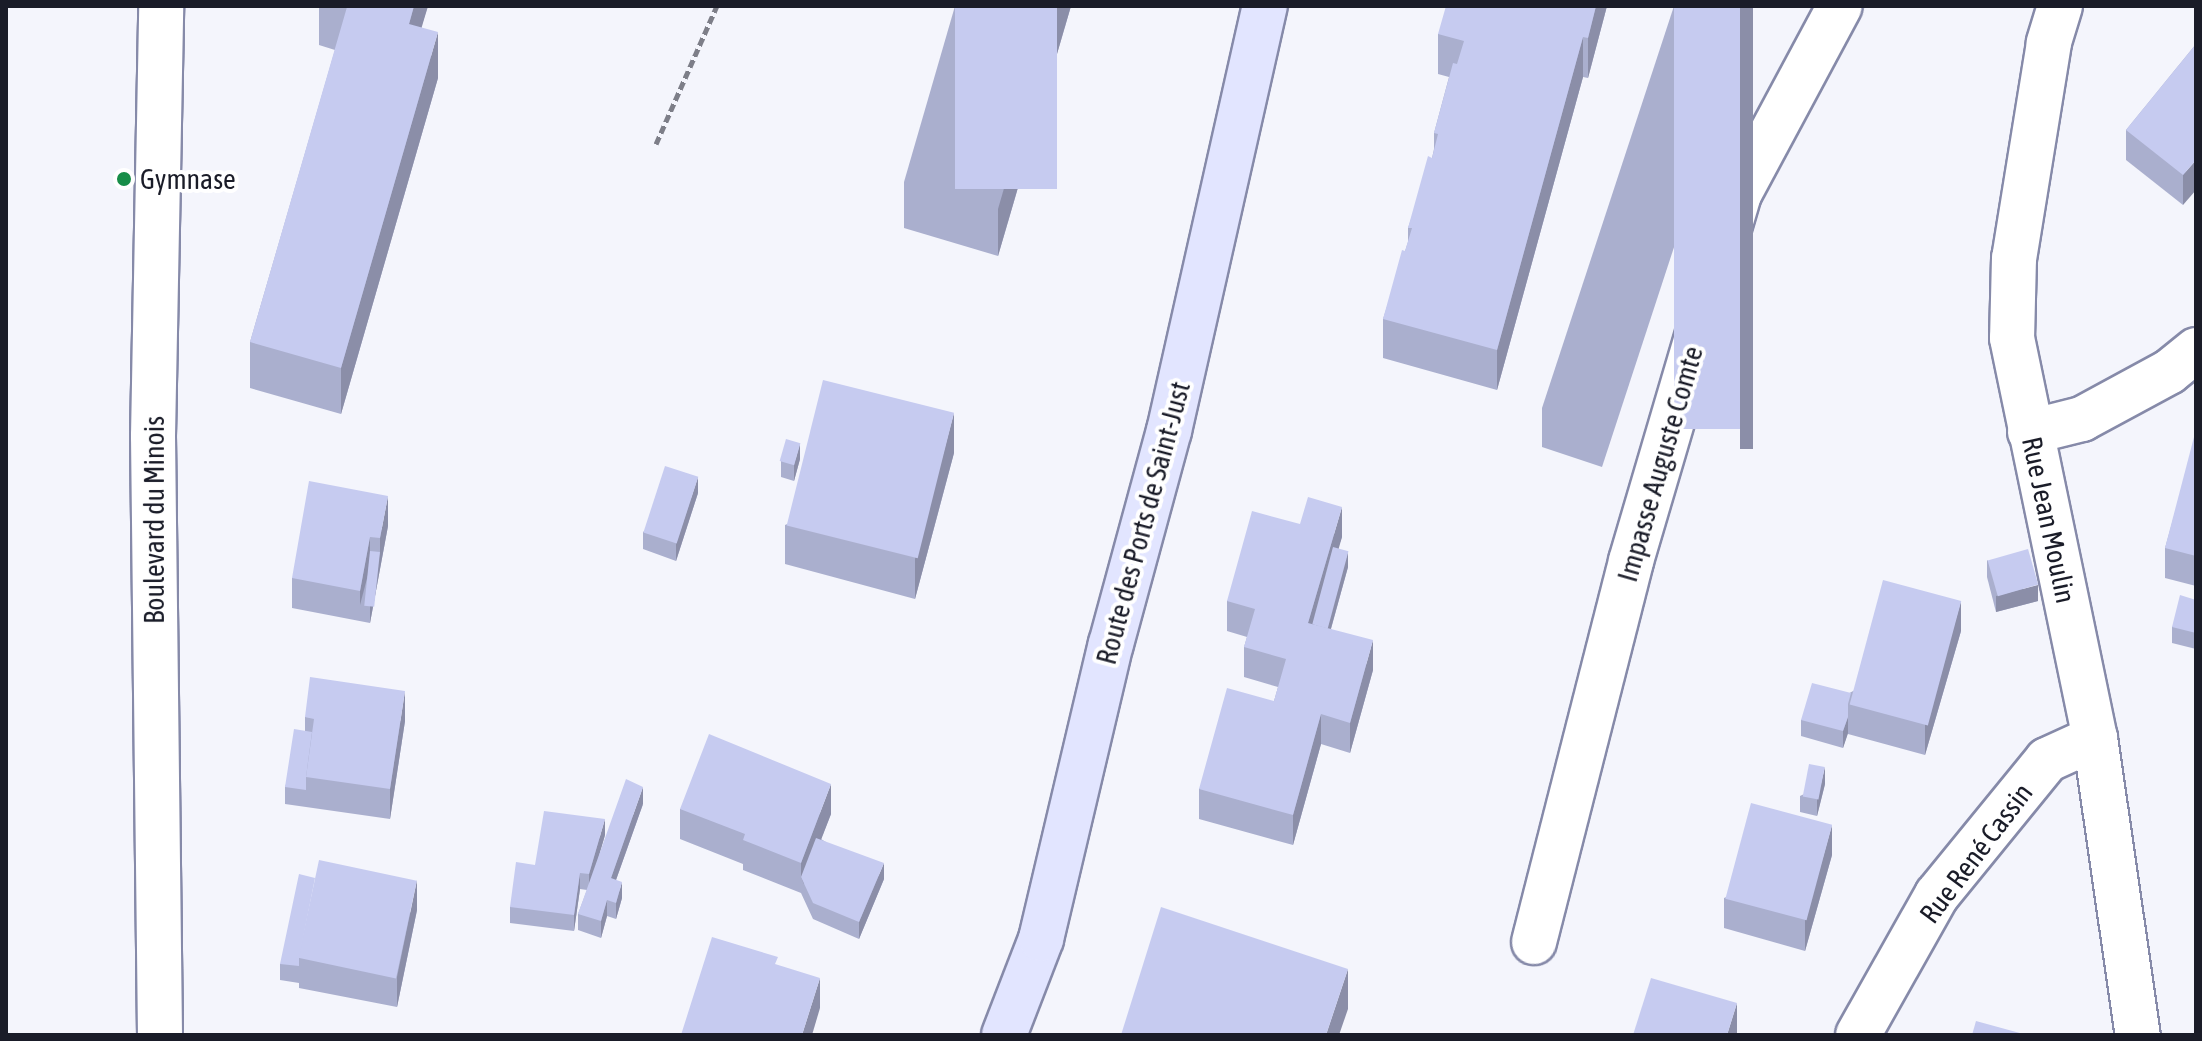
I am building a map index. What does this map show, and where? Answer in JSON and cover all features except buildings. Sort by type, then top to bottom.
[{"type":"main road","name":"Route des Ports de Saint-Just","points":[[1004,1035],[1041,939],[1111,644],[1169,431],[1265,6]]},
{"type":"street","name":"Boulevard du Minois","points":[[160,1035],[153,436],[161,6]]},
{"type":"street","name":"Impasse Auguste Comte","points":[[1534,942],[1631,561],[1739,194],[1840,6]]},
{"type":"street","name":"Rue Jean Moulin","points":[[2060,6],[2049,43],[2014,258],[2012,338],[2095,738],[2138,1035]]},
{"type":"street","points":[[2030,432],[2082,419],[2169,372],[2196,350]]},
{"type":"street","name":"Rue René Cassin","points":[[1858,1035],[1947,882],[2047,760],[2095,738]]},
{"type":"path","points":[[656,144],[717,6]]},
{"type":"place","name":"Gymnase","points":[[124,179]]}]
